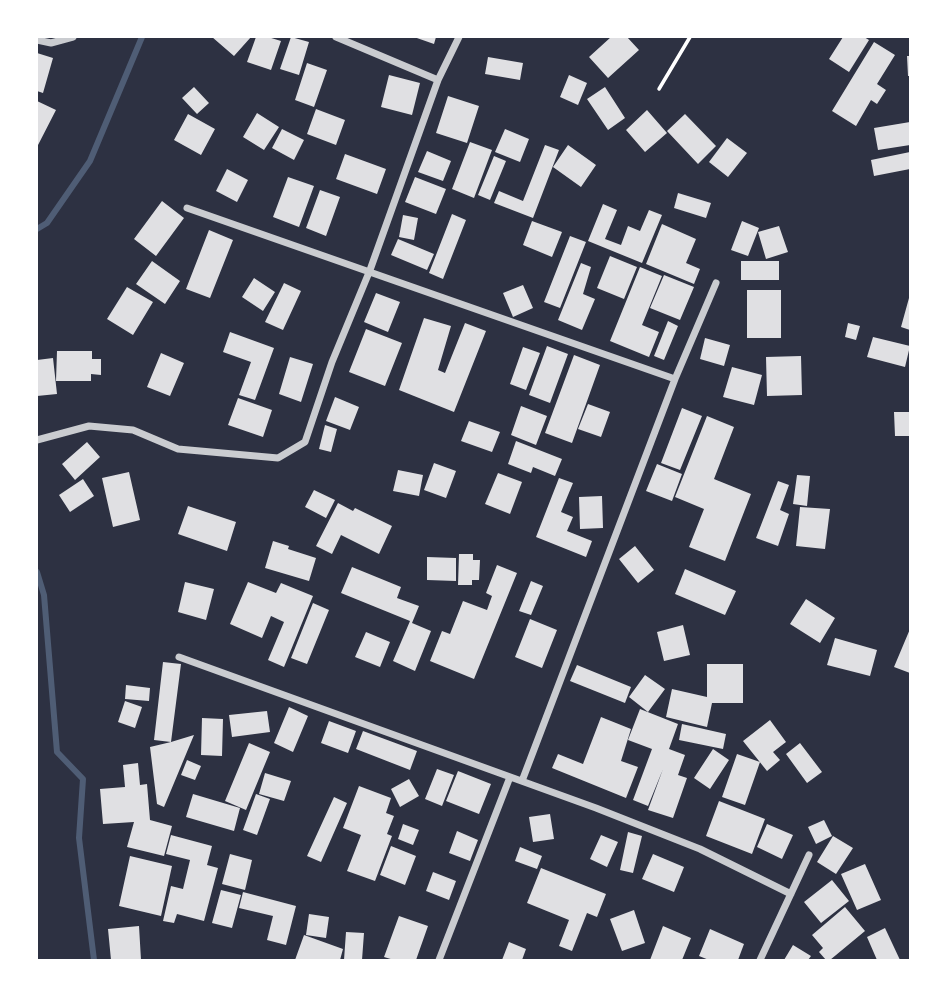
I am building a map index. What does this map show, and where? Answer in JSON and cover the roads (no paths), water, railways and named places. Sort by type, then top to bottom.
[{"type":"street","points":[[37,40],[51,43],[73,37]]},
{"type":"street","points":[[336,37],[438,80]]},
{"type":"street","points":[[37,440],[89,426],[133,430],[178,449],[278,458],[305,442],[332,362],[370,270],[438,80],[459,37]]},
{"type":"street","points":[[187,208],[370,270],[674,379]]},
{"type":"street","points":[[522,781],[674,379],[716,283]]},
{"type":"street","points":[[179,657],[522,781],[700,849],[791,894]]},
{"type":"street","points":[[439,960],[510,777]]},
{"type":"street","points":[[761,960],[809,855]]},
{"type":"waterway","points":[[37,229],[47,223],[90,161],[142,37]]},
{"type":"waterway","points":[[37,572],[44,595],[57,752],[83,779],[79,838],[94,960]]}]
